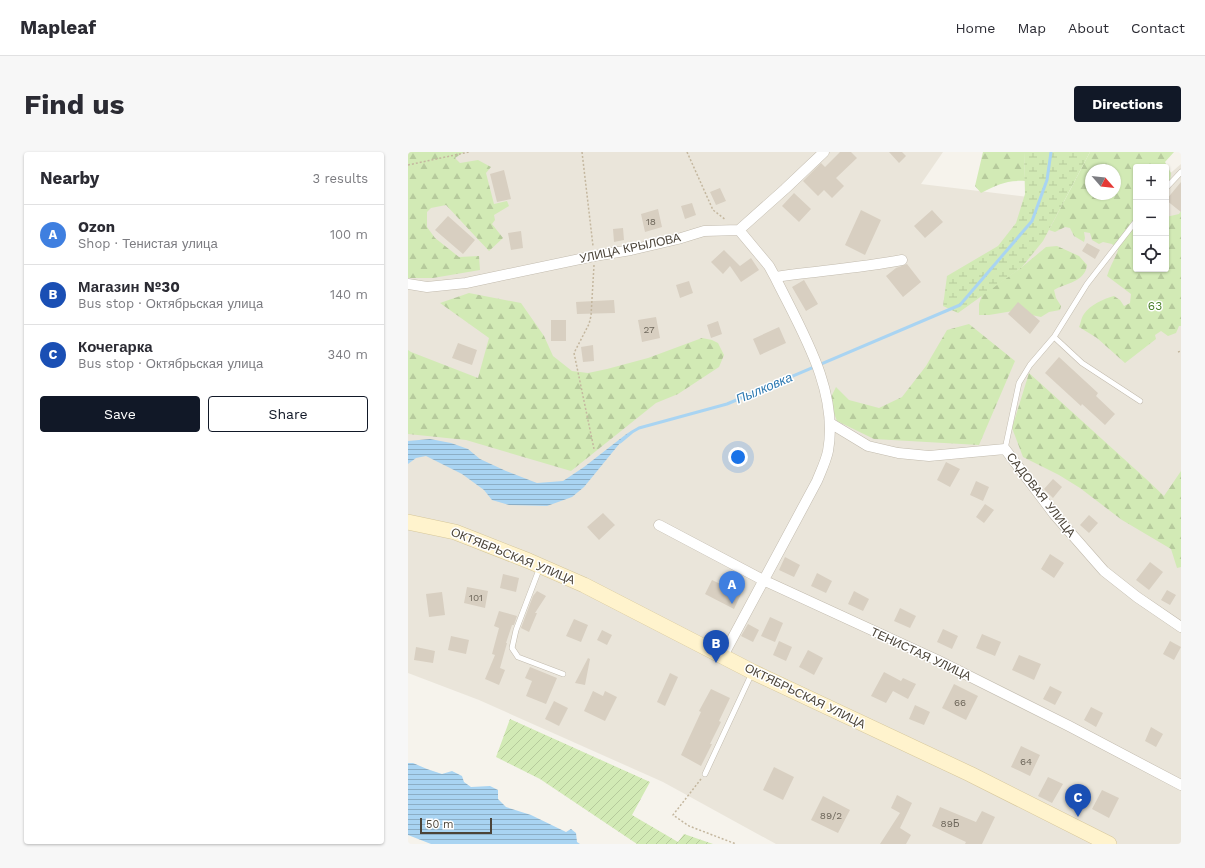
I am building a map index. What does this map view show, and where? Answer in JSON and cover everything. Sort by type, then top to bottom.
[{"type":"street","points":[[723,656],[818,481],[828,452],[830,422],[824,386],[809,348],[768,266],[739,230],[824,152]]},
{"type":"street","name":"УЛИЦА КРЫЛОВА","points":[[408,284],[427,287],[466,283],[594,256],[631,250],[704,231],[739,230]]},
{"type":"street","points":[[775,278],[835,269],[873,266],[902,260]]},
{"type":"street","name":"САДОВАЯ УЛИЦА","points":[[830,422],[868,446],[898,453],[929,456],[1005,449],[1054,514],[1104,571],[1137,597],[1181,627]]},
{"type":"street","name":"ОКТЯБРЬСКАЯ УЛИЦА","points":[[408,522],[455,532],[584,585],[753,672],[970,774],[1109,844]]},
{"type":"street","name":"ТЕНИСТАЯ УЛИЦА","points":[[659,525],[763,580],[944,664],[1069,726],[1181,785]]},
{"type":"lane","points":[[1169,185],[1181,172]]},
{"type":"lane","points":[[1005,449],[1019,383],[1030,365],[1054,338],[1087,284],[1133,226]]},
{"type":"lane","points":[[1054,338],[1082,363],[1140,401]]},
{"type":"lane","points":[[540,566],[516,630],[512,648],[518,657],[563,674]]},
{"type":"lane","points":[[705,774],[753,672]]},
{"type":"path","points":[[408,165],[469,152]]},
{"type":"path","points":[[582,152],[594,256],[591,316],[589,324],[574,353],[594,449]]},
{"type":"path","points":[[687,152],[713,210],[739,230]]},
{"type":"path","points":[[705,774],[673,815],[689,826],[736,844]]},
{"type":"shaded area","points":[[408,152],[943,152],[921,184],[1127,209],[1133,249],[1133,272],[1169,272],[1169,174],[1181,164],[1181,844],[776,844],[663,782],[479,700],[408,673]]},
{"type":"green space","points":[[408,152],[464,152],[455,158],[460,163],[478,160],[491,167],[486,173],[494,204],[507,201],[509,206],[494,215],[495,220],[492,224],[503,238],[489,251],[446,205],[431,208],[427,212],[427,227],[435,238],[459,257],[479,256],[480,270],[433,278],[408,278]]},
{"type":"green space","points":[[983,152],[1024,152],[1025,181],[1012,181],[981,193],[975,186]]},
{"type":"green space","points":[[1024,152],[1090,152],[1043,241],[1022,267],[958,313],[943,306],[947,276],[998,246],[1016,223],[1025,194]]},
{"type":"green space","name":"63","points":[[1090,152],[1174,152],[1165,162],[1166,164],[1133,164],[1133,272],[1169,272],[1169,216],[1179,214],[1181,211],[1181,326],[1179,326],[1176,333],[1168,336],[1161,331],[1155,335],[1156,339],[1125,363],[1097,338],[1079,327],[1082,317],[1093,305],[1114,296],[1120,300],[1124,306],[1130,303],[1131,294],[1107,276],[1118,250],[1112,244],[1103,242],[1099,244],[1092,240],[1090,233],[1084,232],[1084,242],[1074,236],[1070,228],[1065,227],[1055,232],[1049,230]]},
{"type":"green space","name":"63","points":[[1169,169],[1171,173],[1169,183]]},
{"type":"green space","points":[[1057,246],[1079,256],[1087,265],[1086,271],[1079,279],[1054,290],[1056,298],[1061,306],[1060,310],[1049,312],[1041,317],[1013,311],[979,315],[979,304],[982,295],[1022,267],[1046,247]]},
{"type":"green space","points":[[469,293],[521,303],[544,336],[553,356],[572,371],[588,373],[607,369],[648,358],[702,338],[718,343],[724,355],[719,367],[678,394],[656,403],[571,471],[466,440],[408,434],[408,350],[478,378],[489,338],[440,303]]},
{"type":"green space","points":[[969,324],[1015,361],[979,445],[874,439],[837,421],[829,401],[836,387],[849,400],[879,408],[902,397],[926,366],[947,330]]},
{"type":"green space","points":[[1029,373],[1164,496],[1181,471],[1181,567],[1177,568],[1171,549],[1122,520],[1080,488],[1059,475],[1023,457],[1012,428]]},
{"type":"green space","points":[[510,719],[650,782],[632,815],[678,842],[684,834],[713,844],[637,844],[540,779],[496,757]]},
{"type":"water","points":[[629,432],[584,487],[572,497],[547,506],[509,505],[492,500],[484,490],[462,474],[426,456],[416,458],[408,464],[408,441],[430,439],[451,443],[468,449],[480,459],[537,483],[563,481],[584,467]]},
{"type":"water","points":[[408,763],[413,763],[442,774],[452,771],[462,776],[464,782],[471,787],[490,786],[498,790],[498,799],[506,807],[531,815],[566,832],[571,829],[576,833],[577,842],[580,844],[431,844],[408,835]]},
{"type":"building","points":[[840,152],[851,152],[857,158],[836,178],[844,186],[832,198],[824,190],[818,196],[803,181],[821,163],[825,167]]},
{"type":"building","points":[[889,152],[902,152],[906,156],[899,163]]},
{"type":"building","points":[[504,170],[511,199],[497,202],[490,174]]},
{"type":"building","points":[[1181,182],[1181,212],[1169,202],[1169,196]]},
{"type":"building","points":[[720,188],[726,201],[716,205],[710,192]]},
{"type":"building","points":[[794,193],[811,209],[799,222],[782,206]]},
{"type":"building","points":[[692,203],[696,215],[685,219],[681,206]]},
{"type":"building","points":[[658,209],[662,227],[645,232],[641,214]]},
{"type":"building","points":[[861,210],[881,220],[865,255],[845,245]]},
{"type":"building","points":[[932,210],[943,222],[925,238],[914,226]]},
{"type":"building","points":[[448,216],[475,240],[463,254],[435,230]]},
{"type":"building","points":[[623,228],[624,240],[614,242],[613,229]]},
{"type":"building","points":[[521,231],[523,248],[511,250],[508,233]]},
{"type":"building","points":[[1087,243],[1100,250],[1095,259],[1082,251]]},
{"type":"building","points":[[724,250],[740,266],[751,258],[759,270],[741,282],[730,266],[723,274],[711,262]]},
{"type":"building","points":[[907,264],[921,282],[903,297],[886,276],[896,268]]},
{"type":"building","points":[[804,280],[818,304],[806,311],[792,287]]},
{"type":"building","points":[[689,281],[693,293],[680,298],[676,285]]},
{"type":"building","points":[[614,300],[615,313],[577,314],[576,302]]},
{"type":"building","points":[[1018,302],[1040,321],[1030,334],[1008,314]]},
{"type":"building","points":[[656,317],[660,338],[642,342],[638,320]]},
{"type":"building","points":[[551,320],[566,320],[566,341],[551,341]]},
{"type":"building","points":[[718,321],[722,334],[711,338],[707,325]]},
{"type":"building","points":[[779,327],[786,343],[760,355],[753,339]]},
{"type":"building","points":[[458,343],[477,350],[472,365],[452,358]]},
{"type":"building","points":[[593,345],[594,361],[583,362],[581,347]]},
{"type":"building","points":[[1059,357],[1098,393],[1096,396],[1115,414],[1105,425],[1082,404],[1081,406],[1045,373]]},
{"type":"building","points":[[946,462],[960,469],[950,487],[937,480]]},
{"type":"building","points":[[1053,479],[1062,487],[1053,498],[1044,489]]},
{"type":"building","points":[[976,481],[989,487],[983,501],[970,495]]},
{"type":"building","points":[[985,504],[994,510],[984,523],[976,517]]},
{"type":"building","points":[[603,513],[615,525],[599,540],[587,527]]},
{"type":"building","points":[[1089,515],[1098,523],[1089,533],[1080,525]]},
{"type":"building","points":[[1050,554],[1064,563],[1054,578],[1041,569]]},
{"type":"building","points":[[785,557],[800,565],[794,577],[779,570]]},
{"type":"building","points":[[1150,562],[1163,572],[1149,590],[1136,580]]},
{"type":"building","points":[[817,573],[832,581],[826,593],[811,586]]},
{"type":"building","points":[[503,574],[519,578],[516,592],[500,588]]},
{"type":"building","points":[[712,580],[741,594],[734,609],[705,594]]},
{"type":"building","points":[[467,587],[488,591],[485,608],[464,603]]},
{"type":"building","points":[[1167,590],[1176,595],[1170,605],[1161,600]]},
{"type":"building","points":[[537,591],[546,596],[535,613],[537,613],[529,632],[521,628],[533,596]]},
{"type":"building","points":[[854,591],[869,599],[863,611],[848,604]]},
{"type":"building","points":[[442,592],[445,615],[429,617],[426,594]]},
{"type":"building","points":[[900,608],[916,616],[910,628],[894,621]]},
{"type":"building","points":[[499,611],[517,616],[514,625],[512,625],[506,643],[500,668],[505,670],[499,685],[485,679],[495,655],[492,654],[499,628],[494,626]]},
{"type":"building","points":[[770,617],[783,623],[775,642],[761,636]]},
{"type":"building","points":[[574,619],[588,625],[581,642],[566,636]]},
{"type":"building","points":[[748,624],[759,630],[753,642],[741,636]]},
{"type":"building","points":[[943,629],[958,636],[952,649],[937,642]]},
{"type":"building","points":[[602,630],[612,635],[607,645],[597,640]]},
{"type":"building","points":[[982,634],[1001,642],[995,656],[976,648]]},
{"type":"building","points":[[451,636],[469,640],[466,654],[448,650]]},
{"type":"building","points":[[779,641],[792,647],[786,661],[773,655]]},
{"type":"building","points":[[1170,641],[1181,647],[1174,660],[1163,654]]},
{"type":"building","points":[[416,647],[435,651],[433,663],[414,660]]},
{"type":"building","points":[[808,650],[823,658],[814,675],[799,667]]},
{"type":"building","points":[[1019,655],[1041,664],[1034,680],[1012,670]]},
{"type":"building","points":[[588,658],[590,659],[585,685],[575,683]]},
{"type":"building","points":[[530,667],[557,678],[546,704],[526,696],[532,681],[525,678]]},
{"type":"building","points":[[884,672],[901,681],[903,678],[916,684],[908,699],[893,691],[886,703],[871,696]]},
{"type":"building","points":[[670,673],[678,677],[665,706],[657,702]]},
{"type":"building","points":[[954,684],[978,696],[966,720],[942,708]]},
{"type":"building","points":[[1050,686],[1062,692],[1055,705],[1043,699]]},
{"type":"building","points":[[711,689],[730,698],[719,721],[721,722],[710,744],[712,744],[701,766],[681,755],[701,712],[699,711]]},
{"type":"building","points":[[593,691],[603,696],[605,691],[617,697],[605,721],[584,711]]},
{"type":"building","points":[[554,701],[568,708],[559,726],[545,719]]},
{"type":"building","points":[[915,705],[930,712],[924,725],[909,719]]},
{"type":"building","points":[[1091,707],[1103,713],[1096,727],[1084,720]]},
{"type":"building","points":[[1151,727],[1163,734],[1156,747],[1145,741]]},
{"type":"building","points":[[1021,746],[1040,755],[1030,776],[1011,767]]},
{"type":"building","points":[[774,767],[794,777],[783,800],[763,790]]},
{"type":"building","points":[[1048,777],[1063,784],[1052,803],[1038,796]]},
{"type":"building","points":[[1102,790],[1119,798],[1109,818],[1092,809]]},
{"type":"building","points":[[897,795],[912,803],[900,828],[911,835],[906,844],[880,844],[900,813],[891,808]]},
{"type":"building","points":[[823,796],[850,810],[838,833],[811,820]]},
{"type":"building","points":[[940,807],[976,822],[982,811],[995,817],[982,844],[965,844],[966,842],[932,826]]},
{"type":"waterway","name":"Пылковка","points":[[620,442],[639,428],[727,404],[960,305],[1032,221],[1047,180],[1051,152]]},
{"type":"place","name":"Ozon","points":[[732,604]]},
{"type":"place","name":"Магазин №30","points":[[716,663]]},
{"type":"place","name":"Кочегарка","points":[[1078,817]]}]
